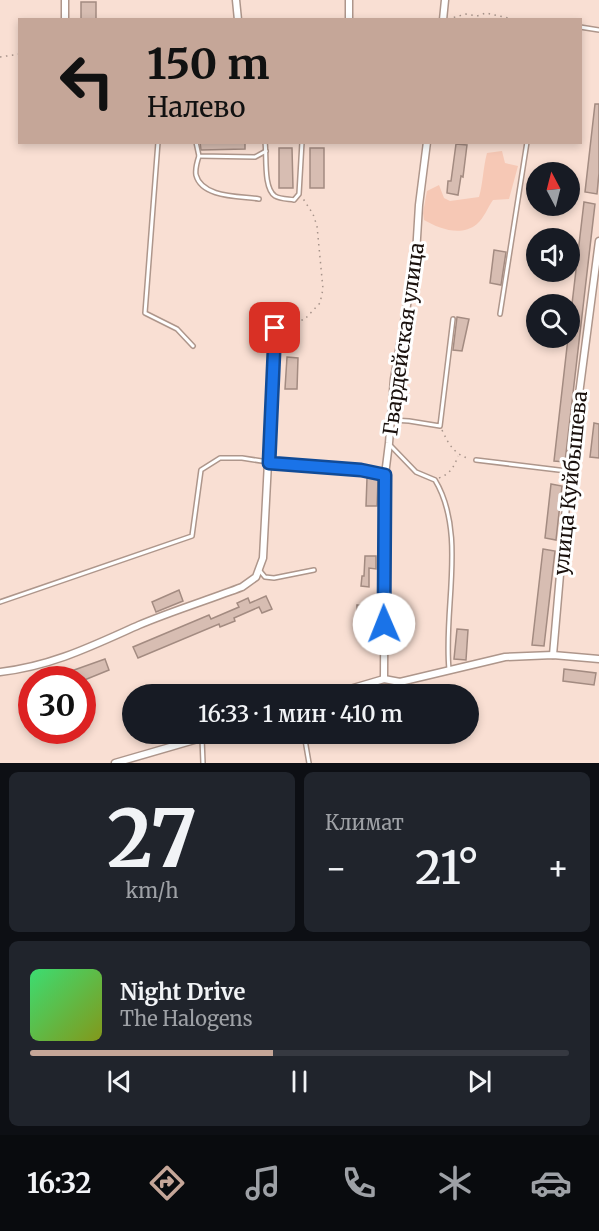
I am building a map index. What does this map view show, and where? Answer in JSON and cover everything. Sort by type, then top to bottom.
[{"type":"street","points":[[65,18],[66,0]]},
{"type":"street","points":[[236,0],[238,18]]},
{"type":"street","points":[[349,0],[349,18]]},
{"type":"street","points":[[444,18],[445,0]]},
{"type":"street","name":"Гвардейская улица","points":[[384,679],[385,475],[394,379],[416,254],[427,144]]},
{"type":"street","name":"улица Куйбышева","points":[[553,655],[569,471],[599,241]]},
{"type":"street","points":[[0,672],[72,655],[141,624],[242,587],[256,578],[263,558],[275,328]]},
{"type":"street","points":[[269,463],[361,470],[385,475]]},
{"type":"street","points":[[367,684],[384,679],[400,682],[505,657],[553,655],[599,659]]},
{"type":"street","points":[[115,763],[179,744]]},
{"type":"lane","points":[[582,27],[599,30]]},
{"type":"lane","points":[[158,144],[144,314],[177,329],[193,346]]},
{"type":"lane","points":[[196,144],[199,156],[195,173],[199,182],[210,191],[259,199]]},
{"type":"lane","points":[[265,144],[266,172],[271,192],[277,198],[294,200],[300,194],[302,144]]},
{"type":"lane","points":[[500,314],[527,144]]},
{"type":"lane","points":[[199,156],[255,157],[266,151]]},
{"type":"lane","points":[[390,420],[440,426],[453,319]]},
{"type":"lane","points":[[389,443],[416,472],[435,480],[450,512],[452,558],[447,645],[449,672]]},
{"type":"lane","points":[[0,602],[192,536],[201,470],[220,458],[242,458],[269,463]]},
{"type":"lane","points":[[476,460],[569,471]]},
{"type":"lane","points":[[258,570],[266,577],[274,578],[314,570]]},
{"type":"lane","points":[[202,744],[203,763]]},
{"type":"lane","points":[[306,744],[309,763]]},
{"type":"path","points":[[451,18],[466,14],[477,16],[486,13],[508,18]]},
{"type":"path","points":[[0,57],[18,54]]},
{"type":"path","points":[[275,328],[281,321],[304,320],[320,303],[322,296],[317,226],[313,214],[300,194]]},
{"type":"path","points":[[440,426],[450,447],[458,455],[476,460]]},
{"type":"path","points":[[435,480],[446,475],[454,467],[458,455]]},
{"type":"shaded area","points":[[502,151],[505,163],[518,166],[509,199],[493,200],[479,222],[464,230],[444,229],[424,220],[427,191],[439,185],[444,198],[450,201],[479,197],[487,153]]},
{"type":"building","points":[[81,2],[96,2],[96,18],[81,18]]},
{"type":"building","points":[[595,104],[599,104],[597,194],[585,192]]},
{"type":"building","points":[[200,144],[245,144],[245,149],[201,150]]},
{"type":"building","points":[[456,144],[467,145],[458,195],[447,193]]},
{"type":"building","points":[[279,148],[292,148],[293,188],[279,188]]},
{"type":"building","points":[[310,148],[324,148],[324,188],[310,188]]},
{"type":"building","points":[[584,202],[595,204],[580,333],[580,294],[573,294],[575,282],[580,282],[580,236]]},
{"type":"building","points":[[494,250],[506,252],[501,285],[490,283]]},
{"type":"building","points":[[457,317],[469,319],[462,351],[453,350]]},
{"type":"building","points":[[567,348],[578,348],[565,462],[554,461]]},
{"type":"building","points":[[287,357],[298,358],[297,389],[285,389]]},
{"type":"building","points":[[594,423],[599,424],[599,458],[590,457]]},
{"type":"building","points":[[367,478],[378,479],[377,506],[366,506]]},
{"type":"building","points":[[551,484],[562,486],[556,540],[545,538]]},
{"type":"building","points":[[543,549],[555,551],[544,646],[532,645]]},
{"type":"building","points":[[365,556],[376,556],[376,569],[369,568],[369,587],[361,586]]},
{"type":"building","points":[[179,590],[183,601],[156,612],[152,602]]},
{"type":"building","points":[[266,596],[272,609],[262,613],[259,607],[234,618],[235,621],[220,627],[219,624],[138,658],[133,647],[209,615],[211,619],[239,607],[237,603],[248,598],[250,603]]},
{"type":"building","points":[[357,605],[369,606],[369,626],[374,626],[374,638],[362,638],[363,620],[357,620]]},
{"type":"building","points":[[457,629],[468,630],[466,660],[454,659]]},
{"type":"building","points":[[105,659],[109,670],[96,675],[96,666],[85,666]]},
{"type":"building","points":[[564,669],[596,673],[594,685],[563,681]]},
{"type":"route","points":[[275,328],[269,463],[361,470],[385,475],[384,624]]}]
